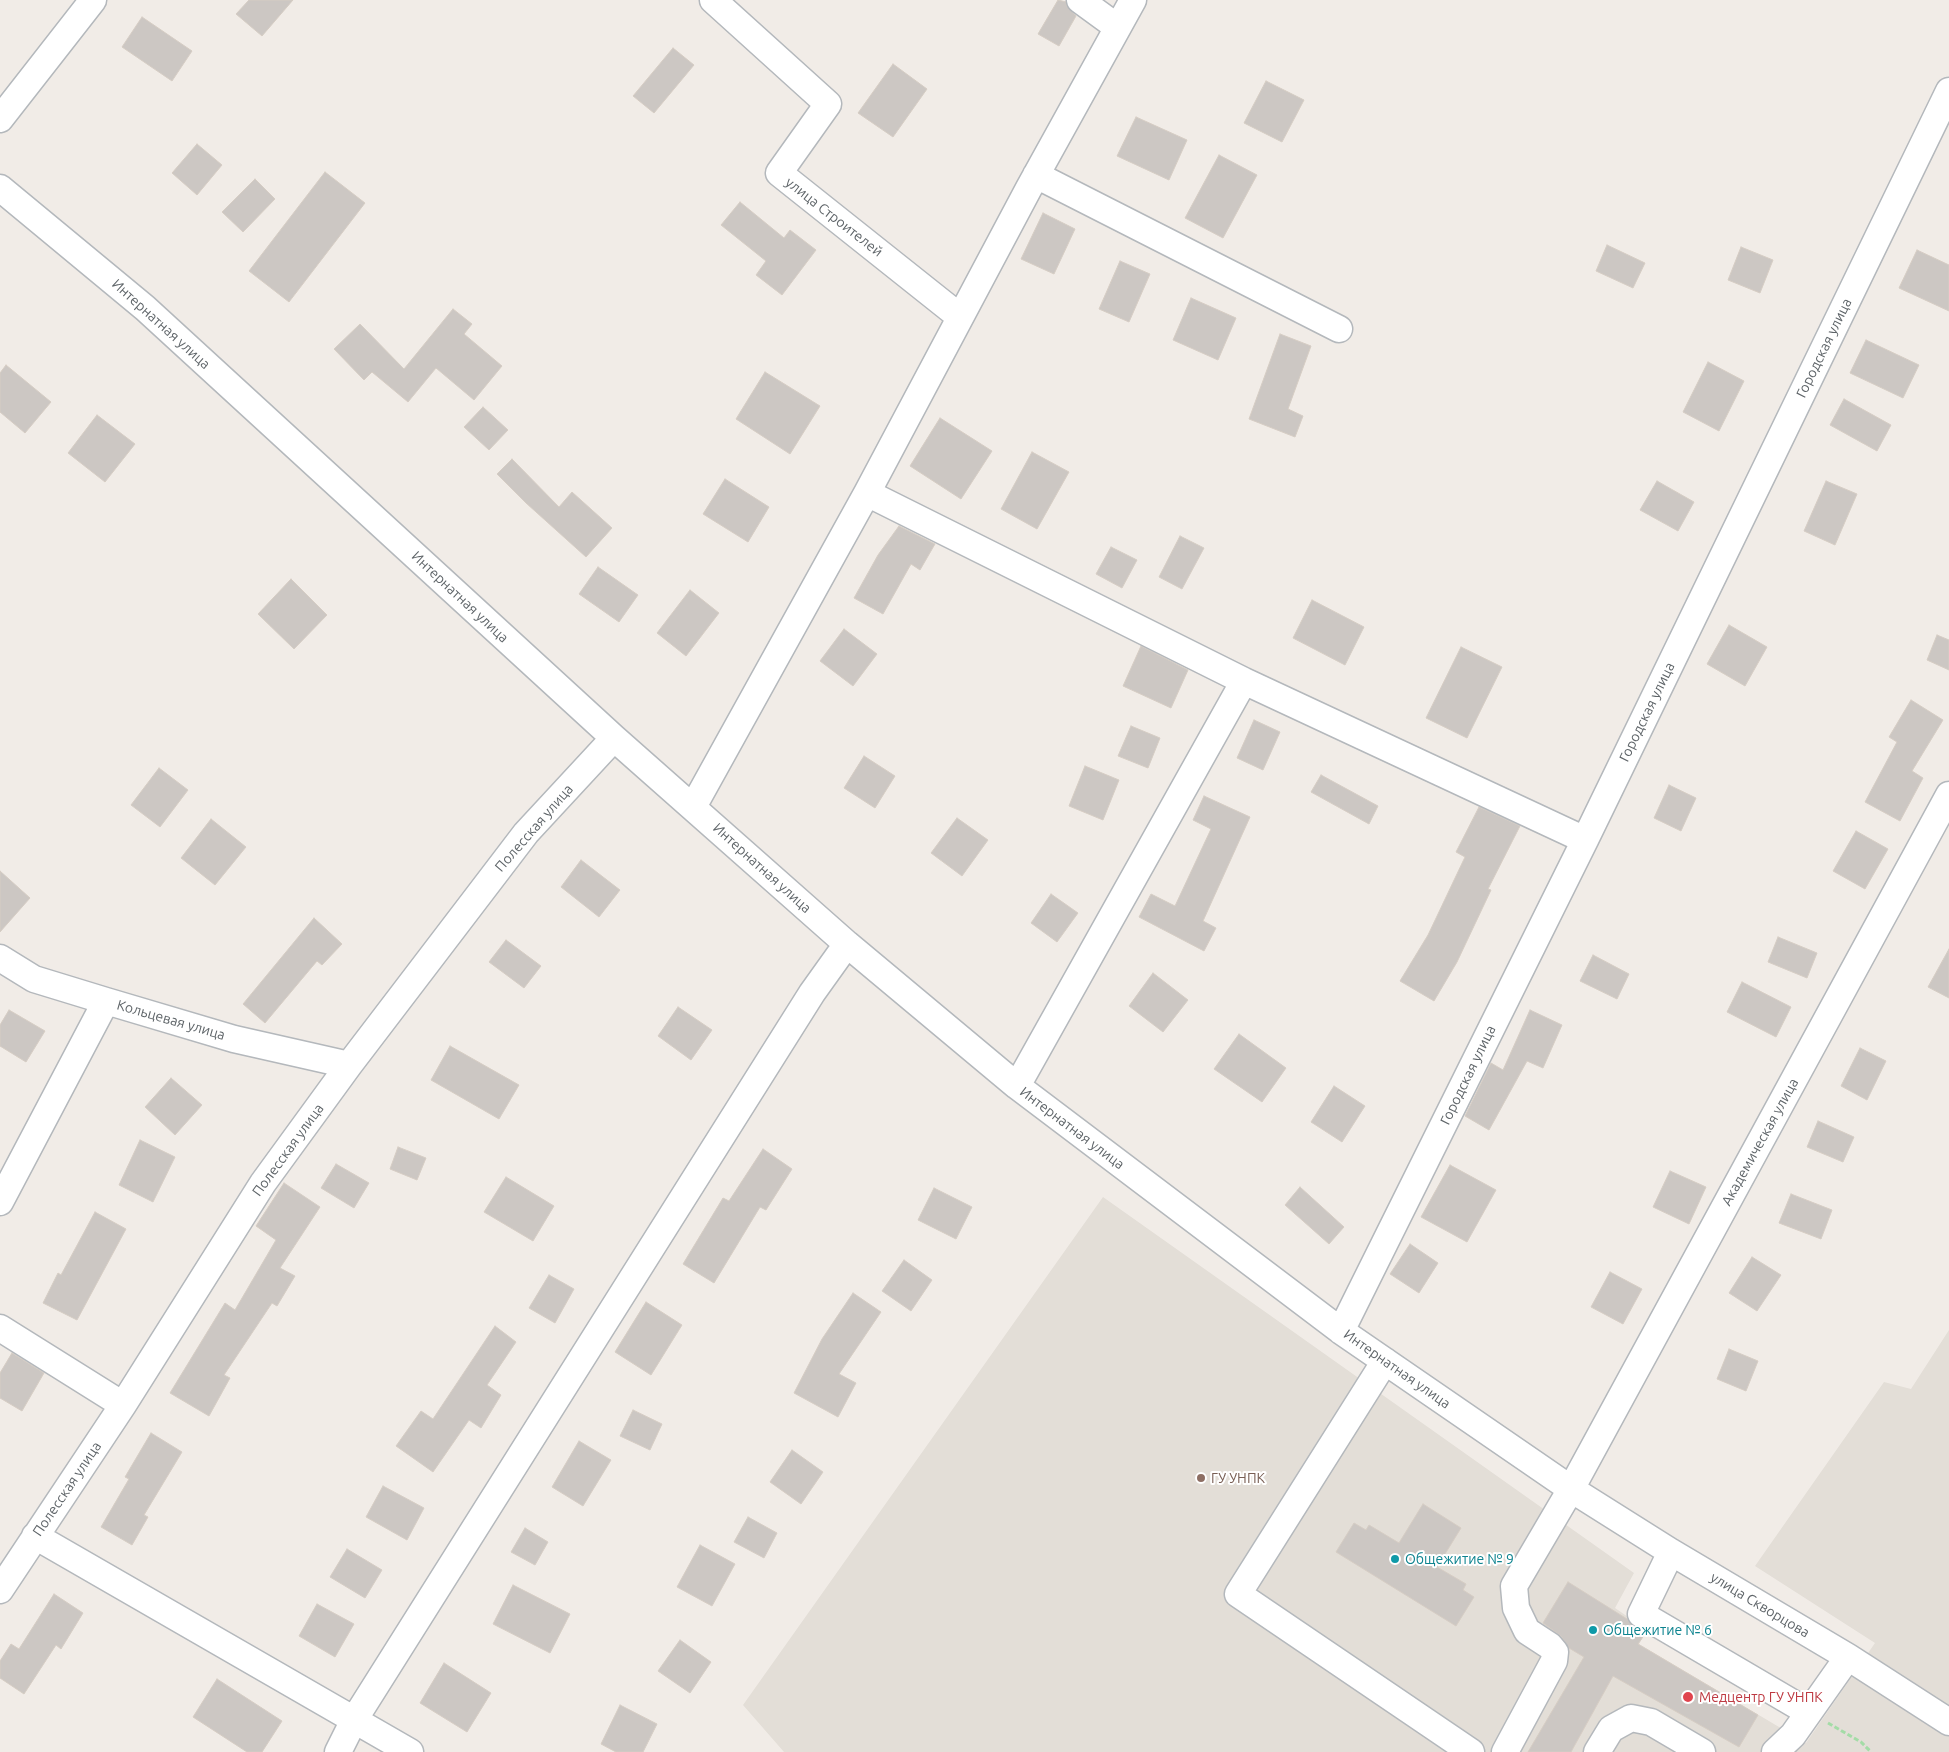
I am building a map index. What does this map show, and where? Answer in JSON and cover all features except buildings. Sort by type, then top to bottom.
[{"type":"street","points":[[0,119],[93,0]]},
{"type":"street","name":"улица Строителей","points":[[713,0],[828,104],[779,173],[960,317]]},
{"type":"street","points":[[1080,0],[1117,27]]},
{"type":"street","points":[[693,807],[867,493],[1036,175],[1133,0]]},
{"type":"street","name":"Городская улица","points":[[1341,1331],[1585,840],[1949,92]]},
{"type":"street","points":[[1036,175],[1339,329]]},
{"type":"street","name":"Интернатная улица","points":[[0,188],[145,308],[614,738],[848,944],[1017,1086],[1341,1331],[1571,1489]]},
{"type":"street","points":[[867,493],[1244,681],[1585,840]]},
{"type":"street","points":[[1017,1086],[1244,681]]},
{"type":"street","name":"Полесская улица","points":[[0,1590],[124,1404],[263,1183],[349,1064],[526,832],[614,738]]},
{"type":"street","name":"Академическая улица","points":[[1505,1752],[1554,1661],[1555,1652],[1550,1646],[1527,1631],[1516,1608],[1514,1586],[1571,1489],[1949,796]]},
{"type":"street","points":[[338,1752],[354,1720],[812,993],[848,944]]},
{"type":"street","name":"Кольцевая улица","points":[[0,958],[34,979],[106,1001],[234,1039],[349,1064]]},
{"type":"street","points":[[0,1202],[106,1001]]},
{"type":"street","points":[[0,1328],[124,1404]]},
{"type":"street","points":[[1384,1361],[1238,1594],[1471,1752]]},
{"type":"street","name":"улица Скворцова","points":[[1571,1489],[1848,1657],[1949,1722]]},
{"type":"street","points":[[35,1536],[410,1752]]},
{"type":"street","points":[[1672,1552],[1641,1614],[1808,1712]]},
{"type":"street","points":[[1775,1752],[1792,1735],[1848,1657]]},
{"type":"street","points":[[1597,1752],[1611,1729],[1631,1718],[1652,1722],[1702,1752]]},
{"type":"path","points":[[1808,1712],[1861,1742],[1870,1752]]},
{"type":"shaded area","name":"ГУ УНПК","points":[[1103,1197],[1634,1573],[1615,1608],[1647,1630],[1639,1644],[1806,1743],[1875,1643],[1755,1566],[1884,1382],[1911,1389],[1949,1330],[1949,1752],[784,1752],[743,1705]]},
{"type":"place","name":"ГУ УНПК","points":[[1201,1478]]},
{"type":"place","name":"Общежитие № 9","points":[[1395,1559]]},
{"type":"place","name":"Общежитие № 6","points":[[1593,1630]]},
{"type":"place","name":"Медцентр ГУ УНПК","points":[[1688,1697]]}]
